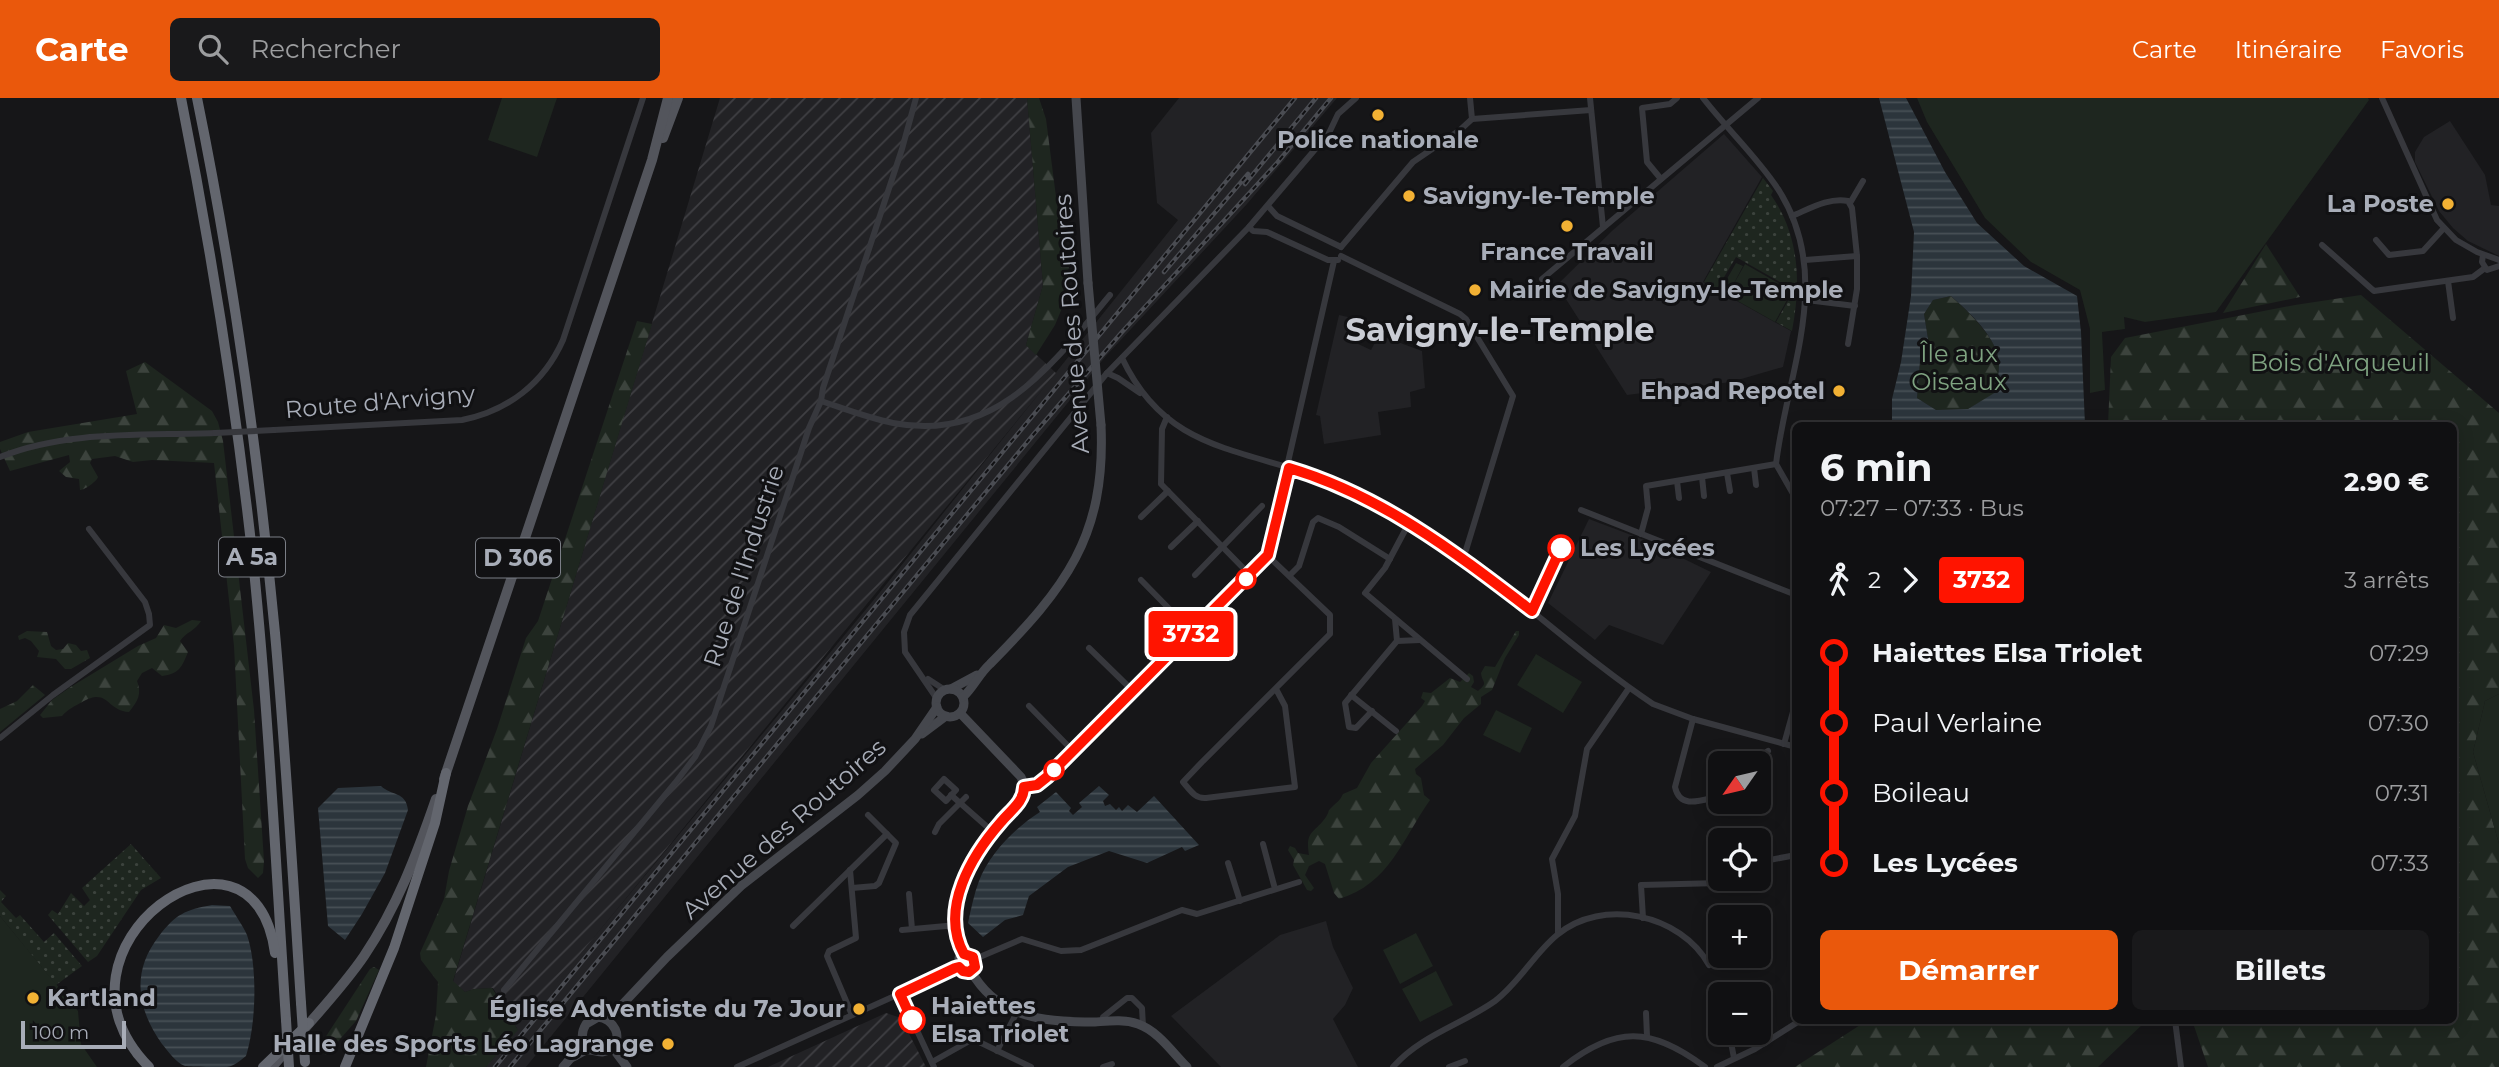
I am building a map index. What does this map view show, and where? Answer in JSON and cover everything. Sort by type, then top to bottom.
[{"type":"highway","points":[[174,98],[191,146]]},
{"type":"highway","name":"A 5a","points":[[181,98],[227,357],[254,570],[268,725],[289,1067]]},
{"type":"highway","name":"A 5a","points":[[197,98],[240,347],[267,559],[283,723],[305,1064]]},
{"type":"highway","points":[[345,1067],[390,960],[435,823],[446,774]]},
{"type":"highway","points":[[149,1067],[135,1052],[122,1024],[116,998],[116,982],[122,954],[130,937],[156,906],[180,892],[205,884],[237,889],[250,897],[265,915],[273,937],[276,960],[283,971]]},
{"type":"highway","points":[[263,1067],[309,1023]]},
{"type":"main road","name":"D 306","points":[[272,1067],[355,969],[386,920],[417,854],[652,160],[668,98]]},
{"type":"main road","name":"D 306","points":[[652,160],[678,98]]},
{"type":"street","name":"Route d'Arvigny","points":[[0,457],[65,439],[462,420],[507,405],[536,382],[563,340],[643,98]]},
{"type":"street","name":"Rue de l'Industrie","points":[[504,990],[695,757],[711,726],[805,441],[821,401],[822,388],[902,149],[916,98]]},
{"type":"street","name":"Avenue des Routoires","points":[[587,1047],[582,1030],[591,1019],[605,1018],[619,1008],[731,895],[858,795],[915,739],[946,716],[960,713],[964,706],[963,697],[979,675],[1044,606],[1078,556],[1099,491],[1101,425],[1088,283],[1076,98]]},
{"type":"street","points":[[946,716],[905,652],[904,632],[908,619],[1107,373],[1249,227],[1329,133],[1338,114],[1356,98]]},
{"type":"street","points":[[1470,98],[1472,119]]},
{"type":"street","points":[[1590,98],[1603,227]]},
{"type":"street","points":[[1661,179],[1647,162],[1642,108],[1670,104],[1678,98]]},
{"type":"street","points":[[1703,98],[1777,188],[1792,216],[1805,260],[1807,300],[1776,464],[1792,492]]},
{"type":"street","points":[[1542,279],[1758,98]]},
{"type":"street","points":[[2382,98],[2432,212],[2456,240],[2483,255],[2499,260]]},
{"type":"street","points":[[1341,247],[1413,162],[1461,130],[1472,119],[1591,110]]},
{"type":"street","points":[[1848,344],[1855,306],[1857,256],[1850,203],[1863,181]]},
{"type":"street","points":[[1792,216],[1826,202],[1840,200],[1850,203]]},
{"type":"street","points":[[1268,206],[1277,216],[1341,247],[1342,256]]},
{"type":"street","points":[[1249,227],[1253,231],[1267,232],[1335,261]]},
{"type":"street","points":[[2376,240],[2389,255],[2423,251],[2444,228]]},
{"type":"street","points":[[2322,245],[2374,291],[2473,277],[2485,268]]},
{"type":"street","points":[[2483,255],[2485,268],[2492,270],[2499,266]]},
{"type":"street","points":[[1024,787],[1042,782],[1268,555],[1335,261],[1342,256]]},
{"type":"street","points":[[1342,256],[1460,314],[1466,319],[1513,396],[1466,550],[1461,558]]},
{"type":"street","points":[[1805,260],[1857,256]]},
{"type":"street","points":[[2448,281],[2453,318]]},
{"type":"street","points":[[821,401],[892,423],[942,426],[980,416],[1018,394],[1055,359],[1110,295]]},
{"type":"street","points":[[1807,300],[1855,306]]},
{"type":"street","points":[[1122,358],[1144,396]]},
{"type":"street","points":[[1107,373],[1144,396],[1187,432],[1222,449],[1322,478],[1410,522],[1653,704],[1693,719],[1792,746]]},
{"type":"street","points":[[1167,417],[1162,429],[1161,484],[1250,575]]},
{"type":"street","points":[[1641,534],[1648,508],[1646,486],[1776,464]]},
{"type":"street","points":[[1754,468],[1756,485]]},
{"type":"street","points":[[1727,473],[1730,491]]},
{"type":"street","points":[[1702,477],[1704,496]]},
{"type":"street","points":[[1677,481],[1679,498]]},
{"type":"street","points":[[1141,517],[1168,491]]},
{"type":"street","points":[[1195,575],[1262,506]]},
{"type":"street","points":[[1581,510],[1792,593]]},
{"type":"street","points":[[1290,575],[1299,566],[1313,522],[1318,518],[1337,525],[1391,559]]},
{"type":"street","points":[[1171,547],[1198,520]]},
{"type":"street","points":[[1410,522],[1391,559],[1365,593],[1467,679]]},
{"type":"street","points":[[0,738],[52,695],[150,625],[145,602],[89,529]]},
{"type":"street","points":[[1268,555],[1330,615],[1332,630],[1183,782],[1200,799],[1295,787],[1285,706],[1276,689]]},
{"type":"street","points":[[1141,580],[1192,632]]},
{"type":"street","points":[[1372,711],[1356,728],[1349,727],[1345,703],[1397,641],[1395,619]]},
{"type":"street","points":[[1397,641],[1420,640]]},
{"type":"street","points":[[1089,648],[1133,691]]},
{"type":"street","name":"Avenue des Routoires","points":[[915,739],[948,690],[979,675]]},
{"type":"street","points":[[923,677],[948,690],[958,691],[963,697]]},
{"type":"street","points":[[1558,933],[1558,894],[1552,859],[1575,816],[1587,749],[1629,688]]},
{"type":"street","points":[[1351,695],[1396,731]]},
{"type":"street","points":[[1029,706],[1073,751]]},
{"type":"street","points":[[960,713],[1021,777],[1024,787],[1020,801],[993,832],[964,877],[957,905],[957,925],[964,954]]},
{"type":"street","points":[[1784,744],[1792,715]]},
{"type":"street","points":[[1693,719],[1675,787],[1683,801],[1689,803],[1708,799]]},
{"type":"street","points":[[951,795],[963,799],[993,832]]},
{"type":"street","points":[[934,832],[963,799]]},
{"type":"street","points":[[852,888],[875,886],[879,883],[896,843],[869,815]]},
{"type":"street","points":[[793,926],[887,834]]},
{"type":"street","points":[[1263,844],[1275,889]]},
{"type":"street","points":[[1771,860],[1792,856]]},
{"type":"street","points":[[1228,863],[1240,901]]},
{"type":"street","points":[[850,870],[856,938],[829,951],[827,956],[852,1015]]},
{"type":"street","points":[[975,959],[1022,939],[1061,951],[1081,950],[1182,910],[1197,915],[1299,882]]},
{"type":"street","points":[[1643,918],[1641,885],[1708,883]]},
{"type":"street","points":[[909,894],[912,929]]},
{"type":"street","points":[[1393,1067],[1420,1042],[1503,994],[1558,933],[1603,913],[1643,918],[1673,928],[1708,964]]},
{"type":"street","points":[[902,930],[957,925]]},
{"type":"street","points":[[964,954],[975,959],[976,964],[971,971],[966,972],[959,967],[959,958],[964,954]]},
{"type":"street","points":[[737,1067],[959,967]]},
{"type":"street","points":[[971,971],[990,994],[1017,1012],[1048,1021],[1123,1021],[1143,1026],[1154,1032],[1186,1067]]},
{"type":"street","points":[[900,994],[933,1064],[973,1040],[1031,1067]]},
{"type":"street","points":[[1103,1021],[1103,1017],[1118,1004],[1132,998],[1142,1008],[1143,1026]]},
{"type":"street","name":"Avenue des Routoires","points":[[612,1047],[617,1036],[613,1024],[619,1008]]},
{"type":"street","points":[[998,1051],[1017,1012]]},
{"type":"street","points":[[1646,1013],[1647,1035]]},
{"type":"street","points":[[605,1018],[613,1024]]},
{"type":"street","points":[[1717,1067],[1755,1049],[1795,1024]]},
{"type":"street","points":[[2176,1024],[2181,1067]]},
{"type":"street","points":[[1563,1067],[1583,1052],[1623,1035],[1647,1035],[1705,1067]]},
{"type":"street","points":[[1732,1045],[1734,1058]]},
{"type":"street","points":[[563,1067],[587,1047],[602,1052],[612,1047],[627,1067]]},
{"type":"street","points":[[1449,1067],[1465,1061]]},
{"type":"street","points":[[1103,1067],[1112,1064]]},
{"type":"shaded area","points":[[720,98],[1027,98],[1043,285],[1026,345],[1056,373],[518,1030],[493,988],[465,992],[453,982]]},
{"type":"shaded area","points":[[1179,98],[1337,98],[1247,204],[1106,356],[526,1067],[486,1067],[872,602],[1178,220],[1157,203],[1151,133]]},
{"type":"shaded area","points":[[1879,98],[1906,98],[1945,172],[1977,223],[2024,266],[2077,296],[2085,422],[1892,422],[1892,399],[1901,362],[1911,296],[1914,232]],"holes":[[[1951,296],[1988,335],[1998,355],[1996,392],[1968,409],[1936,410],[1917,398],[1920,361],[1928,339],[1924,314],[1933,300]]]},
{"type":"shaded area","points":[[2450,121],[2485,175],[2491,205],[2499,206],[2499,256],[2468,241],[2453,228],[2439,211],[2415,162],[2415,152],[2424,137]]},
{"type":"shaded area","points":[[1724,134],[1762,177],[1703,282],[1791,331],[1783,367],[1731,382],[1627,395],[1557,285],[1613,230]]},
{"type":"shaded area","points":[[1339,315],[1366,321],[1360,326],[1356,343],[1371,350],[1379,335],[1422,351],[1425,388],[1410,392],[1411,407],[1378,412],[1381,435],[1324,444],[1320,416],[1316,415]]},
{"type":"shaded area","points":[[1589,519],[1647,541],[1711,572],[1663,645],[1609,625],[1595,640],[1548,603]]},
{"type":"shaded area","points":[[381,786],[401,797],[408,810],[385,873],[345,940],[328,926],[318,808],[338,788]]},
{"type":"shaded area","points":[[1099,786],[1109,795],[1103,801],[1105,806],[1110,804],[1116,810],[1119,807],[1122,811],[1128,805],[1137,812],[1154,796],[1199,845],[1185,851],[1182,847],[1147,863],[1109,851],[1068,867],[1029,896],[1023,915],[1005,920],[983,937],[968,923],[979,881],[996,851],[1022,825],[1040,812],[1037,807],[1056,792],[1071,808],[1069,811],[1073,815],[1082,807],[1079,803]]},
{"type":"shaded area","points":[[212,905],[230,906],[247,935],[254,979],[252,1029],[246,1056],[235,1064],[227,1067],[185,1066],[172,1057],[147,1017],[141,977],[150,950],[171,923],[188,911]]},
{"type":"shaded area","points":[[1326,921],[1333,947],[1353,988],[1345,1005],[1333,1019],[1358,1067],[1221,1067],[1171,1016],[1280,935]]},
{"type":"shaded area","points":[[886,1013],[901,1018],[926,1067],[768,1067]]},
{"type":"green space","points":[[502,98],[557,98],[537,157],[488,140]]},
{"type":"green space","points":[[1027,98],[1039,98],[1046,119],[1060,228],[1069,268],[1065,278],[1062,308],[1055,325],[1036,355],[1026,345],[1043,285]]},
{"type":"green space","points":[[1917,98],[2369,100],[2216,312],[2145,322],[2124,317],[2125,329],[2102,332],[2105,390],[2090,393],[2090,329],[2080,290],[2031,262],[1985,218],[1927,122]]},
{"type":"green space","points":[[1763,178],[1773,191],[1771,195],[1781,211],[1793,244],[1797,296],[1792,331],[1776,322],[1794,290],[1736,257],[1717,289],[1704,282]]},
{"type":"green space","points":[[2266,244],[2300,297],[2223,313]]},
{"type":"green space","points":[[1736,263],[1743,266],[1731,289],[1745,264],[1792,291],[1775,322],[1720,291]]},
{"type":"green space","name":"Bois d'Arqueuil","points":[[2361,295],[2499,413],[2499,694],[2485,701],[2473,752],[2499,844],[2499,1067],[2208,1067],[2193,1024],[2457,1024],[2457,422],[2108,422],[2111,357],[2125,338]]},
{"type":"green space","name":"Île aux Oiseaux","points":[[1951,296],[1981,327],[1994,345],[1999,364],[1996,393],[1968,409],[1936,410],[1917,398],[1920,361],[1928,339],[1924,314],[1933,300]]},
{"type":"green space","points":[[637,321],[652,324],[453,981],[465,992],[492,988],[518,1030],[486,1067],[426,1067],[436,1015],[438,982],[421,960],[420,953],[444,899],[449,871],[468,806],[497,729],[526,638],[538,621]]},
{"type":"green space","points":[[145,362],[212,411],[223,441],[254,710],[264,861],[263,873],[258,878],[248,868],[245,859],[234,646],[214,463],[152,460],[133,462],[115,456],[92,459],[90,463],[98,477],[85,489],[80,490],[79,479],[66,477],[59,471],[70,462],[69,455],[10,471],[0,449],[0,442],[28,432],[137,414],[126,371]]},
{"type":"green space","points":[[192,620],[201,621],[180,641],[188,652],[182,666],[168,675],[162,676],[152,668],[142,673],[137,681],[138,697],[129,712],[121,711],[103,698],[97,697],[82,702],[62,716],[43,718],[40,715],[52,700],[69,688],[156,638],[164,625],[176,628]]},
{"type":"green space","points":[[27,631],[47,632],[51,646],[56,650],[63,649],[68,643],[76,645],[81,651],[87,650],[90,658],[71,669],[65,669],[56,659],[37,657],[39,651],[31,641],[25,638],[19,640],[18,636]]},
{"type":"green space","points":[[1516,631],[1519,631],[1519,635],[1505,658],[1492,690],[1481,697],[1481,704],[1464,718],[1443,745],[1415,769],[1421,778],[1424,795],[1430,800],[1393,859],[1370,883],[1339,899],[1334,893],[1325,864],[1319,861],[1309,866],[1305,875],[1314,888],[1307,890],[1293,865],[1294,860],[1288,850],[1290,846],[1298,853],[1309,855],[1308,841],[1311,833],[1343,794],[1357,788],[1371,763],[1422,706],[1425,701],[1421,698],[1423,692],[1431,693],[1450,678],[1460,682],[1469,673],[1474,682],[1471,687],[1478,691],[1484,684],[1481,673],[1485,666],[1495,667]]},
{"type":"green space","points":[[1536,654],[1582,682],[1563,713],[1517,685]]},
{"type":"green space","points":[[33,685],[45,695],[0,732],[0,709],[17,701]]},
{"type":"green space","points":[[2499,694],[2499,844],[2473,752],[2485,701]]},
{"type":"green space","points":[[1496,710],[1532,728],[1520,753],[1483,735]]},
{"type":"green space","points":[[131,844],[161,878],[141,890],[97,956],[88,962],[48,915],[52,910],[58,914],[71,893],[84,906],[90,900],[82,888]]},
{"type":"green space","points":[[0,890],[6,896],[1,902],[16,918],[20,915],[44,942],[54,933],[82,966],[56,985],[0,916]]},
{"type":"green space","name":"Kartland","points":[[0,916],[78,1011],[81,1044],[97,1067],[0,1067]]},
{"type":"green space","points":[[1416,933],[1433,966],[1400,984],[1383,950]]},
{"type":"green space","points":[[374,967],[379,970],[356,1021],[326,1055],[320,1051],[323,1041],[370,969]]},
{"type":"green space","points":[[1436,971],[1453,1005],[1420,1022],[1402,989]]},
{"type":"green space","points":[[1862,1024],[2143,1024],[2098,1067],[1795,1067]]},
{"type":"railway","points":[[495,1067],[1295,98]]},
{"type":"railway","points":[[1245,184],[1316,98]]},
{"type":"railway","points":[[510,1067],[1033,435],[1122,332],[1277,163],[1331,98]]},
{"type":"railway","points":[[1164,272],[1248,174]]},
{"type":"bus line","name":"3732","points":[[912,1020],[900,994],[955,968],[969,972],[975,967],[976,961],[973,957],[961,951],[957,905],[964,877],[982,846],[1020,801],[1024,787],[1042,782],[1268,555],[1289,468],[1322,478],[1410,522],[1441,542],[1532,611],[1561,548]]},
{"type":"place","name":"Police nationale","points":[[1378,115]]},
{"type":"place","name":"Savigny-le-Temple","points":[[1409,196]]},
{"type":"place","name":"La Poste","points":[[2448,204]]},
{"type":"place","name":"France Travail","points":[[1567,226]]},
{"type":"place","name":"Mairie de Savigny-le-Temple","points":[[1475,290]]},
{"type":"place","name":"Ehpad Repotel","points":[[1839,391]]},
{"type":"place","name":"Les Lycées","points":[[1561,548]]},
{"type":"place","name":"Kartland","points":[[33,998]]},
{"type":"place","name":"Église Adventiste du 7e Jour","points":[[859,1009]]},
{"type":"place","name":"Haiettes Elsa Triolet","points":[[912,1020]]},
{"type":"place","name":"Halle des Sports Léo Lagrange","points":[[668,1044]]},
{"type":"district","name":"Savigny-le-Temple","points":[[1500,330]]}]
